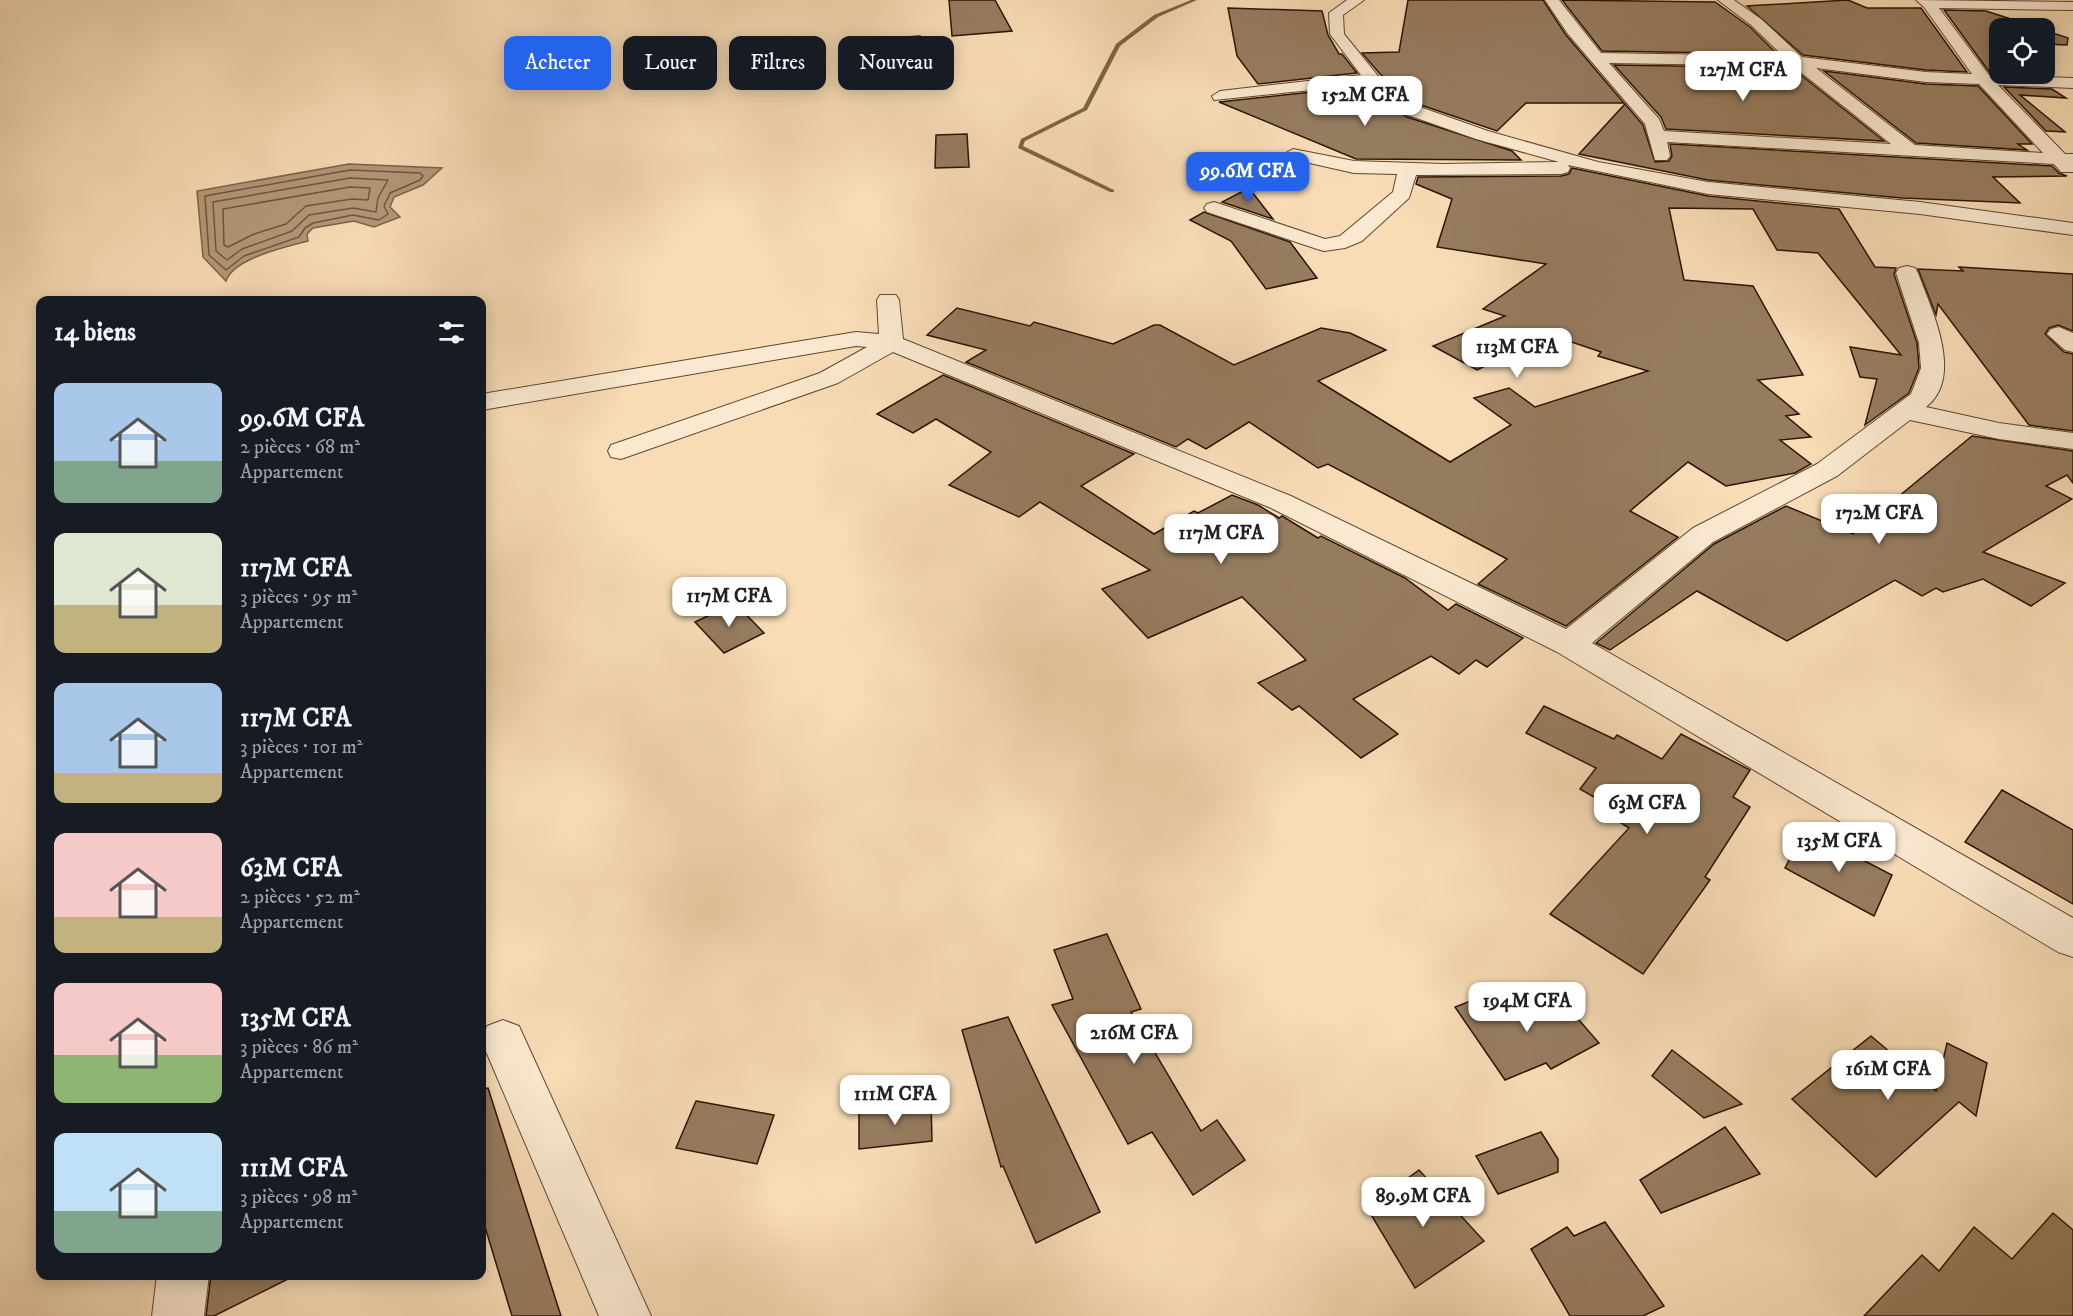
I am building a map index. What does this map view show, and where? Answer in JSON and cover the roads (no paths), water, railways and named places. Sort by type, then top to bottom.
[{"type":"street","points":[[1357,0],[1336,13],[1337,34],[1372,79],[1414,111],[1482,135],[1596,167],[1719,189],[1920,208],[2073,229]]},
{"type":"street","points":[[1552,0],[1573,31],[1653,123],[1658,136],[1664,180]]},
{"type":"street","points":[[1725,0],[1756,22],[1797,61],[1912,152]]},
{"type":"street","points":[[1926,2],[2073,6]]},
{"type":"street","points":[[1926,2],[1985,81],[2069,165]]},
{"type":"street","points":[[1597,58],[1797,61],[1985,81],[2073,83]]},
{"type":"street","points":[[1220,96],[1372,79]]},
{"type":"street","points":[[1658,136],[1912,152],[2069,165]]},
{"type":"street","points":[[1293,154],[1354,167],[1408,169],[1596,167]]},
{"type":"street","points":[[1214,208],[1324,245],[1335,245],[1355,237],[1402,194],[1408,169]]},
{"type":"street","points":[[1569,644],[1703,535],[1827,470],[1922,398],[1933,368],[1931,343],[1907,273]]},
{"type":"street","points":[[888,300],[892,343]]},
{"type":"street","points":[[486,401],[856,339],[892,343],[1281,502],[1569,644],[2073,939]]},
{"type":"street","points":[[621,451],[829,378],[892,343]]},
{"type":"street","points":[[1906,411],[1999,431],[2073,441]]},
{"type":"street","points":[[503,1041],[625,1316]]},
{"type":"street","points":[[178,1316],[182,1280]]},
{"type":"water","points":[[349,164],[442,168],[423,185],[394,197],[390,207],[400,217],[374,227],[354,221],[313,228],[307,234],[308,241],[274,250],[250,260],[231,273],[226,281],[203,257],[197,191]]},
{"type":"waterway","points":[[1112,191],[1020,147],[1023,140],[1085,109],[1118,45],[1156,16],[1195,0]]}]
